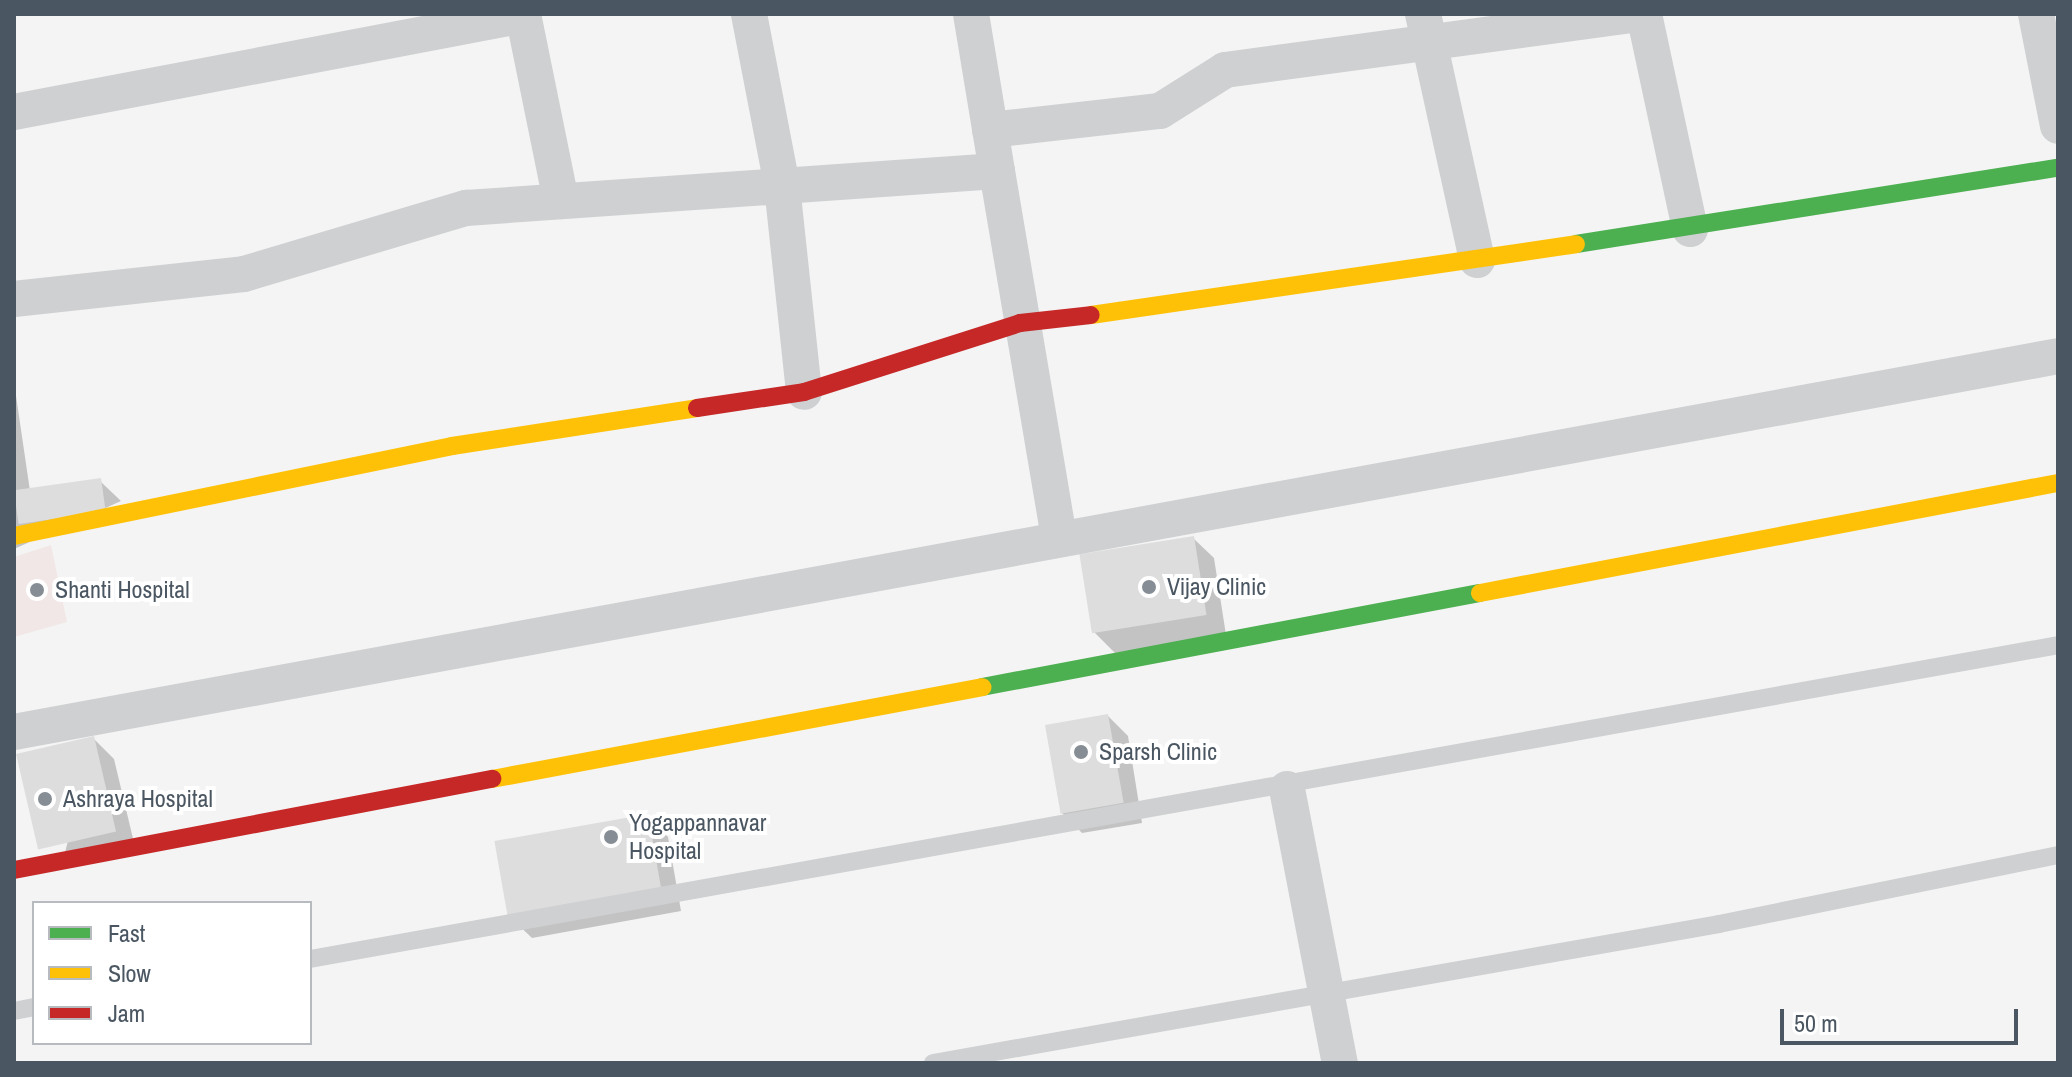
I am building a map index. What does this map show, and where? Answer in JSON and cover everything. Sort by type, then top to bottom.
[{"type":"street","points":[[14,112],[524,14],[561,201]]},
{"type":"street","points":[[749,14],[782,186],[804,392]]},
{"type":"street","points":[[971,14],[1020,323],[1059,538]]},
{"type":"street","points":[[990,130],[1160,111],[1225,70],[1425,28],[1641,14],[1690,229]]},
{"type":"street","points":[[2036,14],[2058,126]]},
{"type":"street","points":[[1425,28],[1477,260]]},
{"type":"street","points":[[14,536],[452,446],[804,392],[1020,323],[1690,229],[2058,168]]},
{"type":"street","points":[[14,299],[244,274],[466,208],[997,171]]},
{"type":"street","points":[[14,732],[467,654],[1059,538],[2058,356]]},
{"type":"street","points":[[14,870],[2058,483]]},
{"type":"street","points":[[1287,789],[1329,993],[1340,1063]]},
{"type":"lane","points":[[312,959],[935,843],[1287,789],[2058,645]]},
{"type":"lane","points":[[933,1063],[1329,993],[2058,855]]},
{"type":"shaded area","name":"Shanti Hospital","points":[[51,545],[67,622],[14,637],[14,557]]},
{"type":"building","points":[[101,478],[106,512],[19,524],[14,490]]},
{"type":"building","points":[[1194,536],[1207,615],[1092,633],[1079,554]]},
{"type":"building","points":[[1108,714],[1124,803],[1061,814],[1045,725]]},
{"type":"building","points":[[94,736],[116,831],[38,849],[16,754]]},
{"type":"building","points":[[648,814],[662,891],[508,918],[494,841]]},
{"type":"traffic: fast","points":[[1576,244],[2058,168]]},
{"type":"traffic: fast","points":[[982,687],[1480,593]]},
{"type":"traffic: slow","points":[[1091,315],[1576,244]]},
{"type":"traffic: slow","points":[[14,536],[452,446],[697,408]]},
{"type":"traffic: slow","points":[[1480,593],[2058,483]]},
{"type":"traffic: slow","points":[[492,779],[982,687]]},
{"type":"traffic: jam","points":[[697,408],[804,392],[1020,323],[1091,315]]},
{"type":"traffic: jam","points":[[14,870],[492,779]]},
{"type":"place","name":"Vijay Clinic","points":[[1149,587]]},
{"type":"place","name":"Shanti Hospital","points":[[37,590]]},
{"type":"place","name":"Sparsh Clinic","points":[[1081,752]]},
{"type":"place","name":"Ashraya Hospital","points":[[45,799]]},
{"type":"place","name":"Yogappannavar Hospital","points":[[611,837]]}]
